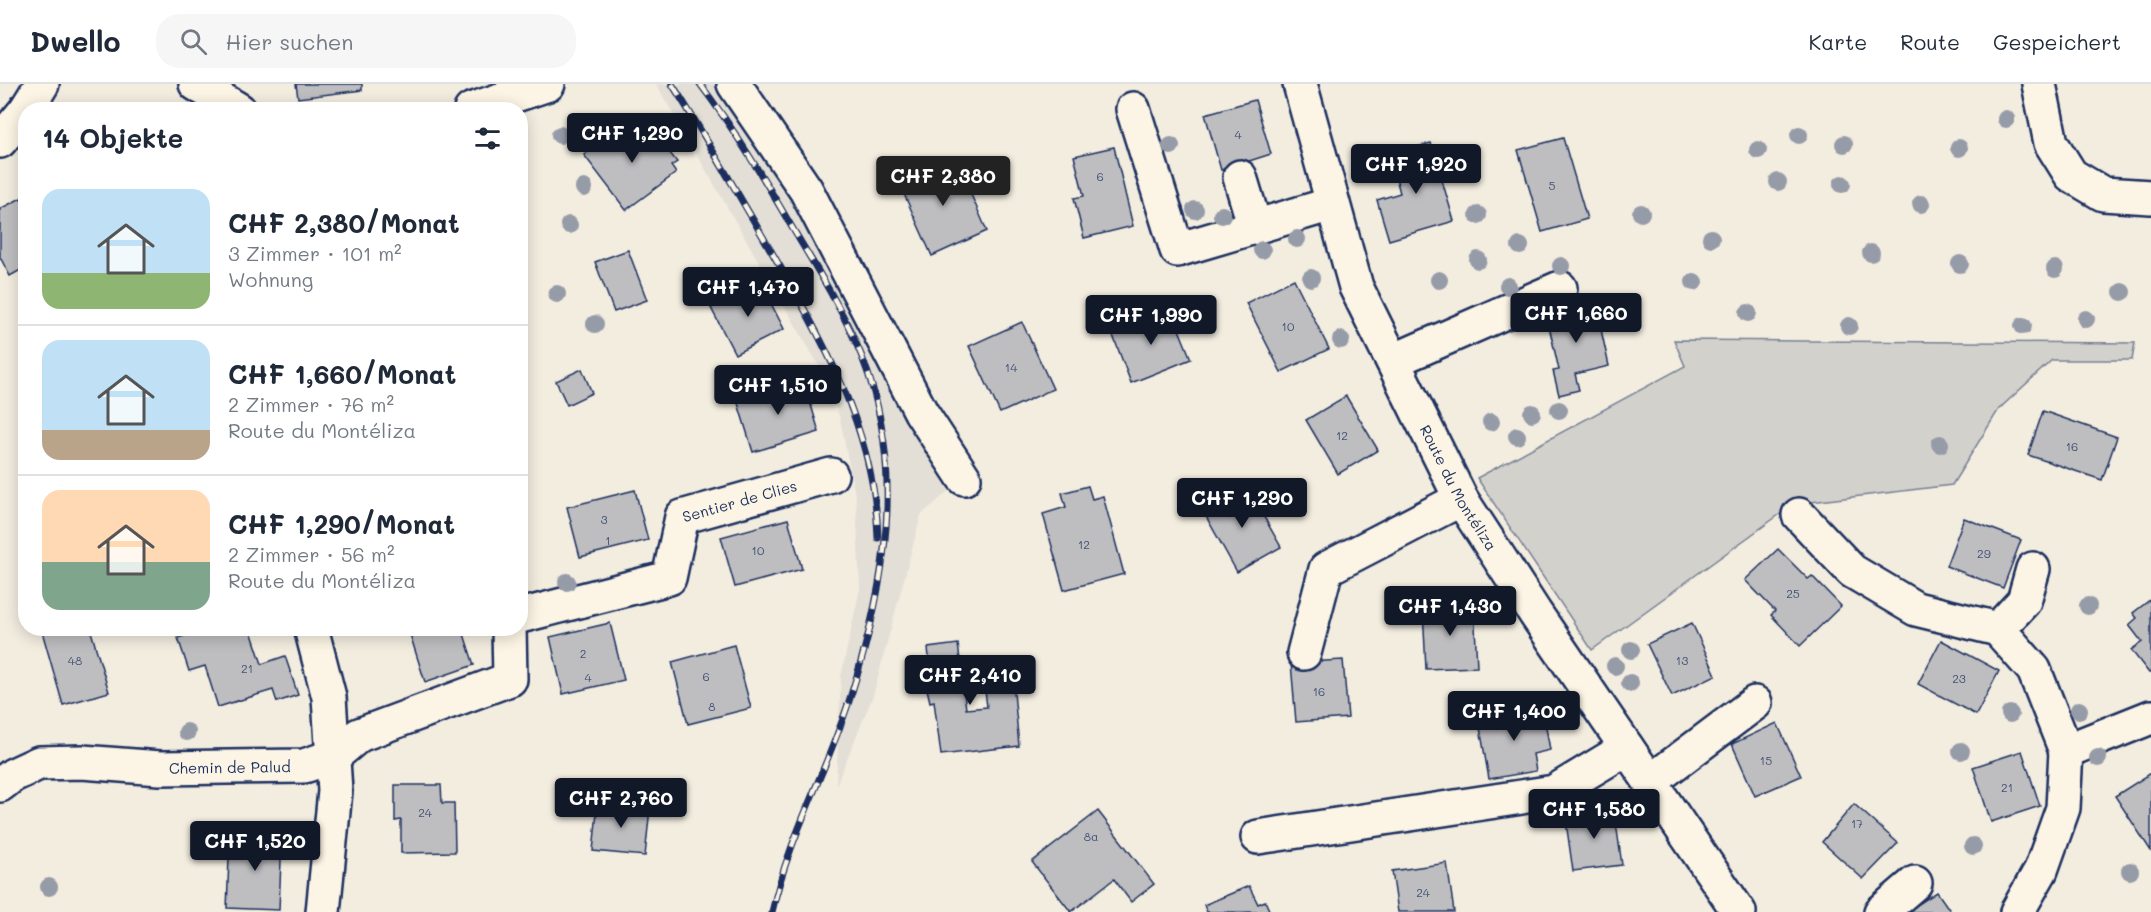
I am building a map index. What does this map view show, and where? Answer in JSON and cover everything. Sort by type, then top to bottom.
[{"type":"street","points":[[196,84],[226,102]]},
{"type":"street","points":[[495,102],[548,84]]},
{"type":"street","points":[[734,84],[806,190],[921,412],[964,478]]},
{"type":"street","name":"Route du Montéliza","points":[[1300,84],[1356,287],[1461,499],[1739,912]]},
{"type":"street","points":[[2039,84],[2051,143],[2072,175],[2103,194],[2151,197]]},
{"type":"street","points":[[1133,109],[1177,250],[1332,204]]},
{"type":"street","points":[[0,141],[18,122]]},
{"type":"street","points":[[1240,177],[1255,226]]},
{"type":"street","points":[[1393,361],[1560,288]]},
{"type":"street","name":"Sentier de Clies","points":[[528,614],[669,578],[682,517],[831,474]]},
{"type":"street","points":[[1304,652],[1326,569],[1461,499]]},
{"type":"street","points":[[1799,515],[1852,571],[1916,609],[1998,629],[2034,670],[2066,751],[2063,808],[2041,870],[2017,912]]},
{"type":"street","points":[[1998,629],[2024,601],[2033,569]]},
{"type":"street","points":[[313,636],[329,697],[334,756],[335,791],[323,912]]},
{"type":"street","points":[[334,756],[359,735],[510,678],[509,636]]},
{"type":"street","points":[[1650,782],[1755,703]]},
{"type":"street","points":[[2066,751],[2151,717]]},
{"type":"street","points":[[1258,837],[1554,792],[1628,748]]},
{"type":"street","name":"Chemin de Palud","points":[[0,785],[14,775],[39,763],[82,762],[160,768],[304,766],[334,756]]},
{"type":"street","points":[[1881,912],[1915,883]]},
{"type":"shaded area","points":[[656,84],[734,84],[964,478],[921,515],[873,696],[836,785],[841,676],[860,588],[856,500],[840,419],[822,371]]},
{"type":"shaded area","points":[[1674,340],[2135,343],[2132,360],[2052,360],[1999,409],[1952,485],[1794,504],[1592,650],[1477,478],[1685,366]]},
{"type":"building","points":[[296,84],[362,84],[362,90],[298,98]]},
{"type":"building","points":[[1255,100],[1271,154],[1221,170],[1205,114]]},
{"type":"building","points":[[632,119],[648,141],[656,135],[677,162],[671,166],[676,173],[626,210],[584,155]]},
{"type":"building","points":[[1563,138],[1587,219],[1542,232],[1518,150]]},
{"type":"building","points":[[1431,143],[1454,221],[1389,240],[1377,200],[1400,193],[1390,155]]},
{"type":"building","points":[[1114,147],[1133,226],[1084,238],[1074,198],[1084,196],[1074,156]]},
{"type":"building","points":[[955,158],[987,231],[932,256],[899,183]]},
{"type":"building","points":[[18,200],[18,272],[10,276],[0,257],[0,209]]},
{"type":"building","points":[[628,250],[647,300],[614,312],[595,262]]},
{"type":"building","points":[[1294,279],[1329,349],[1281,372],[1246,303]]},
{"type":"building","points":[[760,282],[784,329],[735,354],[711,308]]},
{"type":"building","points":[[1595,302],[1609,366],[1575,374],[1579,390],[1559,395],[1553,371],[1559,370],[1546,313]]},
{"type":"building","points":[[1171,310],[1191,359],[1131,383],[1112,333]]},
{"type":"building","points":[[1022,322],[1053,389],[1000,413],[969,346]]},
{"type":"building","points":[[582,369],[592,393],[567,405],[556,381]]},
{"type":"building","points":[[804,381],[819,432],[753,452],[737,400]]},
{"type":"building","points":[[1346,396],[1378,450],[1338,474],[1306,420]]},
{"type":"building","points":[[2043,411],[2117,437],[2102,480],[2028,455]]},
{"type":"building","points":[[1088,486],[1092,499],[1103,496],[1124,574],[1064,590],[1043,514],[1066,507],[1062,493]]},
{"type":"building","points":[[1247,487],[1281,547],[1237,572],[1203,511]]},
{"type":"building","points":[[635,490],[648,540],[580,557],[567,507]]},
{"type":"building","points":[[1964,518],[2021,540],[2003,588],[1946,566]]},
{"type":"building","points":[[788,519],[802,569],[735,587],[721,537]]},
{"type":"building","points":[[1778,549],[1808,579],[1812,576],[1841,606],[1800,646],[1771,615],[1775,611],[1745,580]]},
{"type":"building","points":[[2151,599],[2151,672],[2149,673],[2131,650],[2142,642],[2129,625],[2137,618],[2133,613]]},
{"type":"building","points":[[1474,605],[1477,667],[1426,669],[1423,608]]},
{"type":"building","points":[[610,623],[624,680],[563,694],[550,637]]},
{"type":"building","points":[[1692,623],[1716,675],[1672,696],[1647,644]]},
{"type":"building","points":[[43,636],[92,636],[109,692],[63,705]]},
{"type":"building","points":[[184,636],[253,636],[262,664],[285,656],[298,695],[277,702],[273,690],[218,707],[205,666],[189,671],[178,638]]},
{"type":"building","points":[[411,636],[465,636],[474,665],[425,682]]},
{"type":"building","points":[[1941,640],[1999,671],[1976,715],[1918,684]]},
{"type":"building","points":[[958,644],[966,709],[987,707],[983,674],[1012,671],[1019,746],[941,755],[934,701],[930,702],[922,667],[930,666],[928,648]]},
{"type":"building","points":[[734,645],[751,708],[688,724],[672,662]]},
{"type":"building","points":[[1343,660],[1348,718],[1296,722],[1291,663]]},
{"type":"building","points":[[1542,704],[1550,750],[1533,754],[1536,771],[1489,779],[1479,722],[1520,715],[1519,708]]},
{"type":"building","points":[[1777,723],[1801,776],[1755,796],[1732,744]]},
{"type":"building","points":[[2022,751],[2040,806],[1991,822],[1973,767]]},
{"type":"building","points":[[2151,773],[2151,851],[2115,796]]},
{"type":"building","points":[[395,785],[441,785],[442,803],[454,803],[455,852],[401,853],[401,820],[395,821]]},
{"type":"building","points":[[598,802],[650,808],[645,856],[593,851]]},
{"type":"building","points":[[1854,804],[1898,843],[1863,879],[1822,842]]},
{"type":"building","points":[[1614,809],[1622,865],[1573,871],[1565,815]]},
{"type":"building","points":[[1098,811],[1154,884],[1131,902],[1114,879],[1071,912],[1032,862]]},
{"type":"building","points":[[230,833],[282,835],[279,910],[227,908]]},
{"type":"building","points":[[1447,863],[1454,912],[1398,912],[1392,871]]},
{"type":"building","points":[[1249,886],[1258,904],[1265,901],[1270,912],[1207,912],[1204,905]]},
{"type":"building","points":[[1937,892],[1951,912],[1906,912]]},
{"type":"railway","points":[[672,84],[706,138],[801,303],[838,377],[854,415],[866,455],[874,495],[878,538]]},
{"type":"railway","points":[[700,84],[749,155],[839,308],[862,357],[876,399],[884,441],[887,483],[886,526],[874,611],[842,722],[788,856],[772,912]]}]
